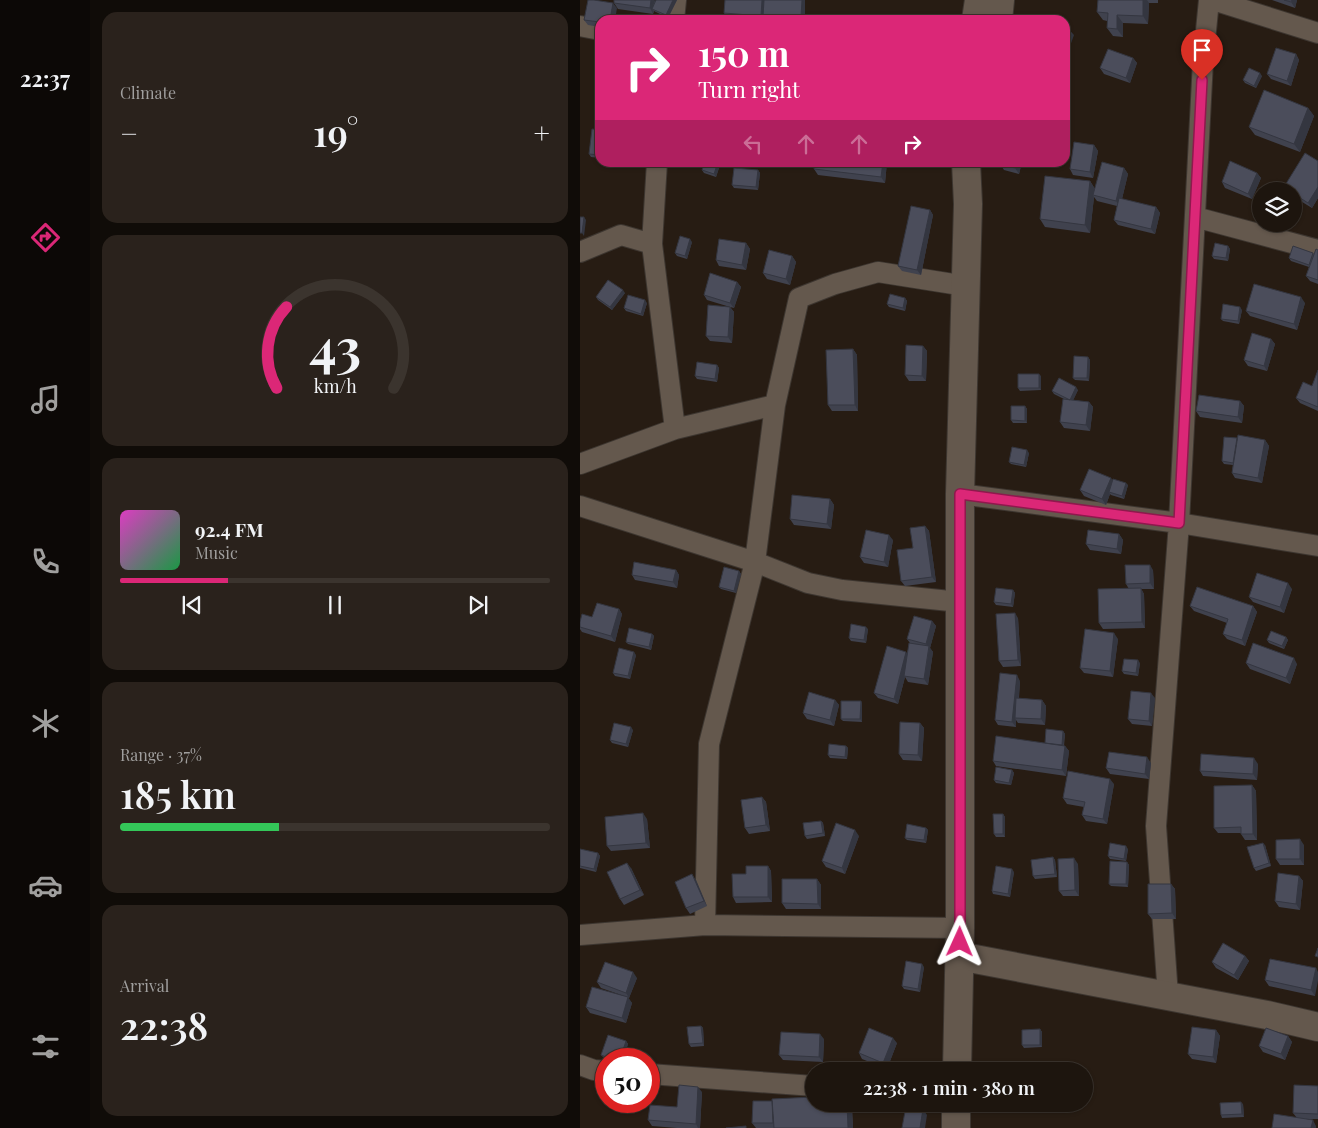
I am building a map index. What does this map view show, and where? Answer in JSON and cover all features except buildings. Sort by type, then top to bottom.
[{"type":"main road","points":[[977,15],[979,0]]},
{"type":"main road","points":[[998,15],[1000,0]]},
{"type":"main road","points":[[957,1062],[960,928],[960,494],[968,204],[966,167]]},
{"type":"main road","points":[[968,204],[976,167]]},
{"type":"main road","points":[[959,956],[1267,1015],[1318,1027]]},
{"type":"main road","points":[[956,1112],[956,1128]]},
{"type":"street","points":[[674,15],[676,0]]},
{"type":"street","points":[[1168,996],[1156,826],[1179,523],[1203,61],[1209,0]]},
{"type":"street","points":[[1213,0],[1318,33]]},
{"type":"street","points":[[580,26],[595,29]]},
{"type":"street","points":[[657,167],[652,244],[674,429]]},
{"type":"street","points":[[1195,217],[1318,250]]},
{"type":"street","points":[[580,252],[621,235],[652,244]]},
{"type":"street","points":[[705,925],[709,744],[755,562],[775,405],[799,298],[835,284],[878,272],[966,286]]},
{"type":"street","points":[[580,464],[674,429],[775,405]]},
{"type":"street","points":[[960,494],[1179,523],[1318,546]]},
{"type":"street","points":[[580,506],[755,562],[808,583],[834,588],[960,602]]},
{"type":"street","points":[[580,935],[705,925],[960,928]]},
{"type":"street","points":[[580,1065],[595,1070]]},
{"type":"street","points":[[660,1075],[805,1085]]},
{"type":"route","points":[[960,942],[960,494],[1179,523],[1202,80]]}]
